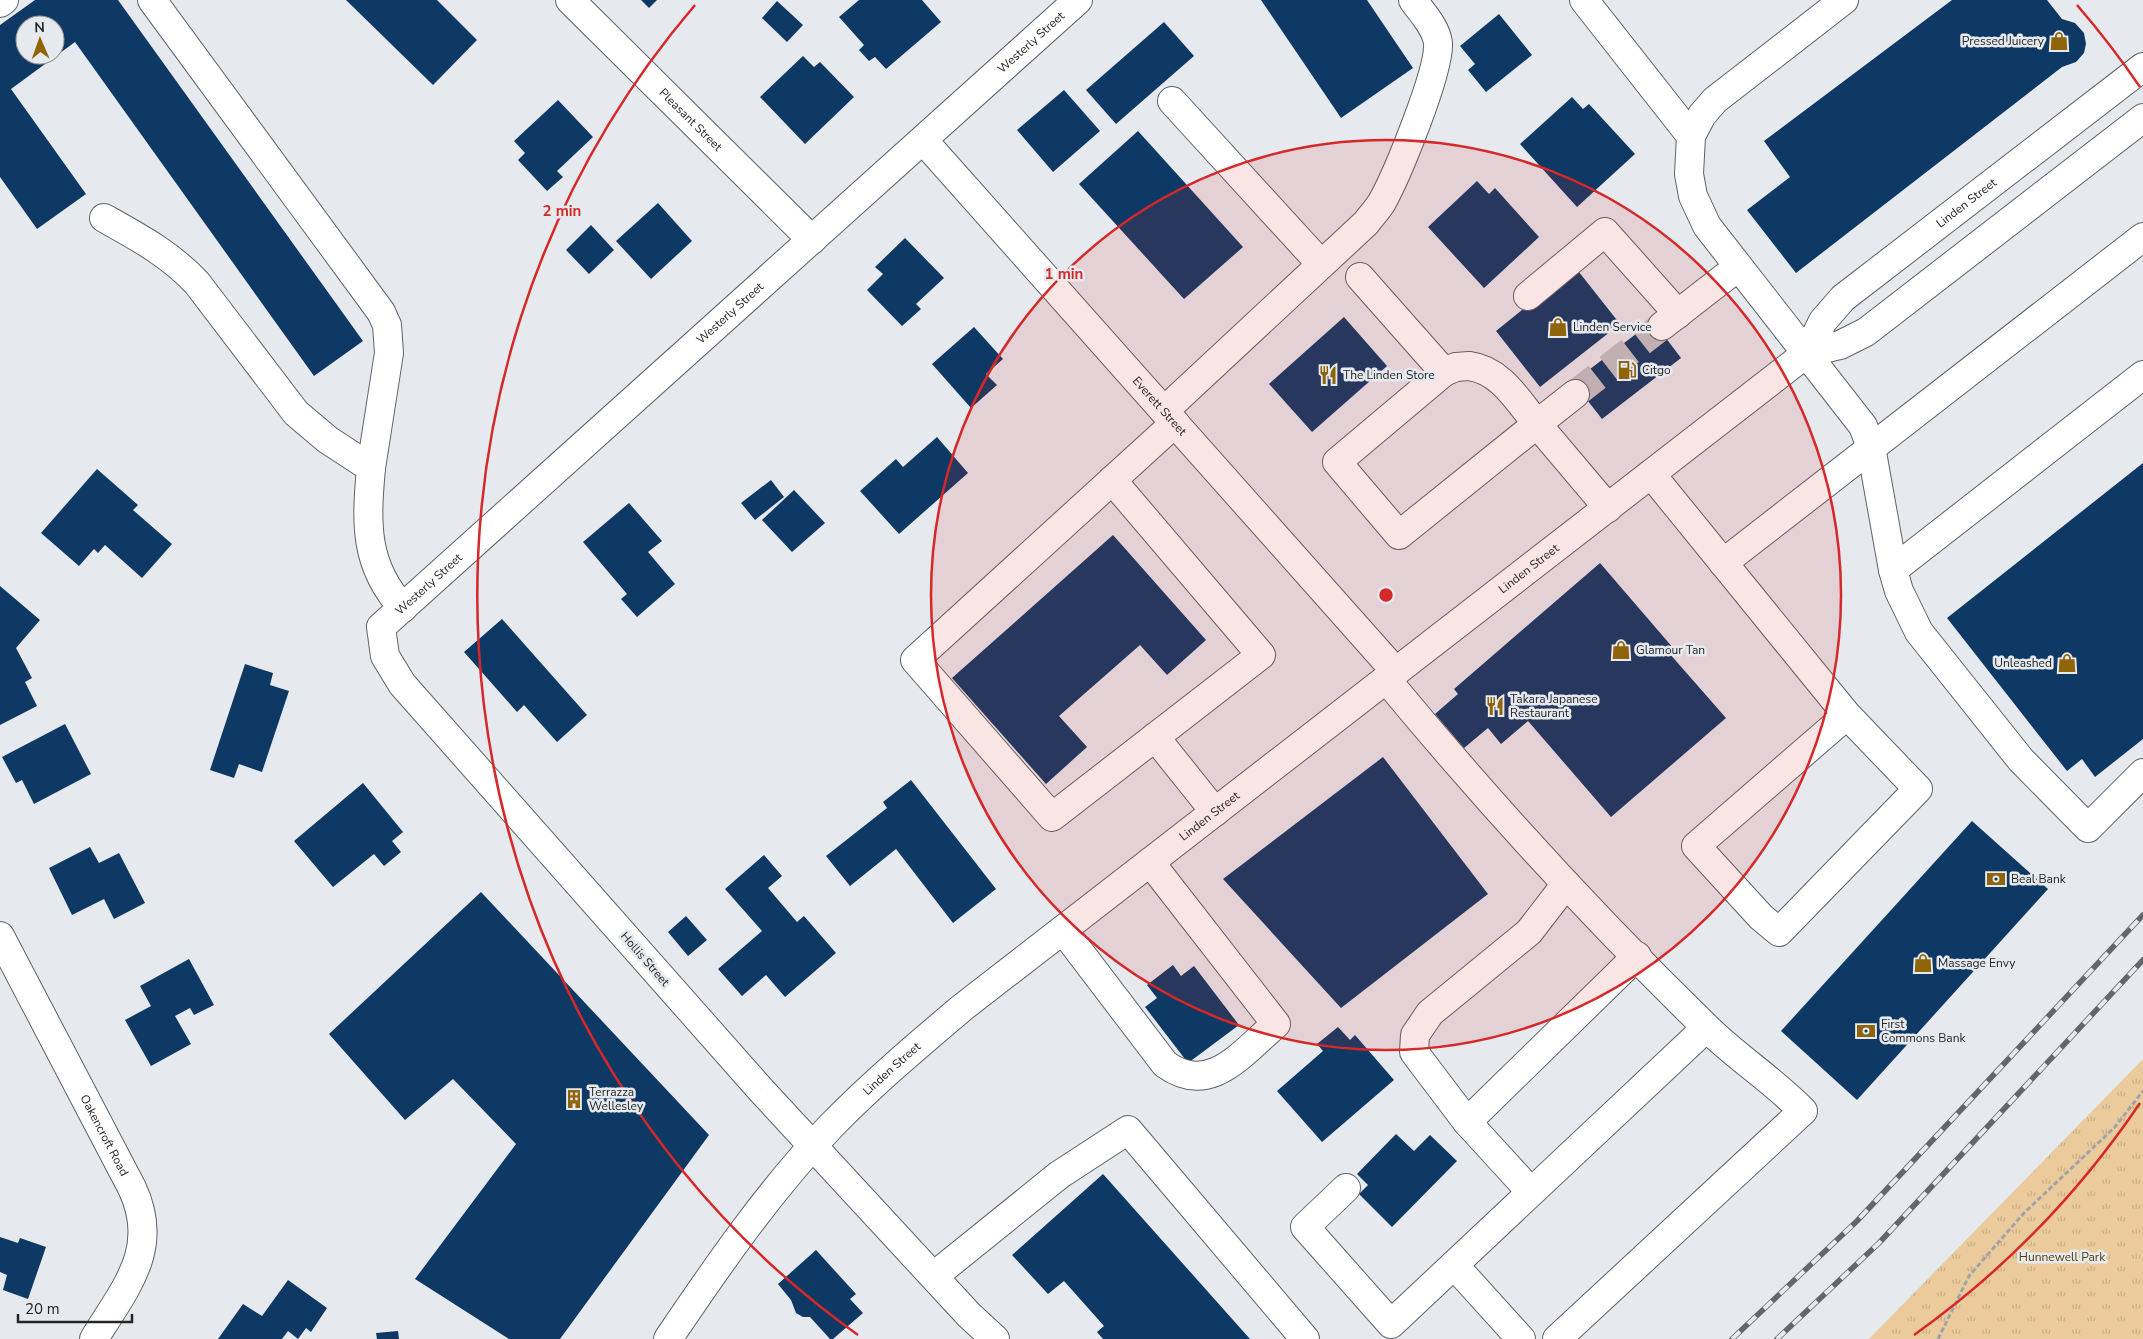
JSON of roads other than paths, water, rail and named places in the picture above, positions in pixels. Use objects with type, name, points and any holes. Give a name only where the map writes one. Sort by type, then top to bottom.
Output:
[{"type":"street","points":[[0,3],[4,0]]},
{"type":"street","points":[[152,0],[381,312],[387,325],[389,353],[371,468],[367,520],[372,553],[384,582],[403,608]]},
{"type":"street","name":"Pleasant Street","points":[[570,0],[812,240]]},
{"type":"street","name":"Westerly Street","points":[[382,627],[1078,0]]},
{"type":"street","points":[[1112,480],[1261,655],[1052,818],[915,660],[1112,480],[1169,417],[1321,264],[1366,223],[1381,203],[1433,75],[1438,52],[1436,34],[1413,0]]},
{"type":"street","points":[[1584,0],[1691,136]]},
{"type":"street","points":[[1844,0],[1715,100],[1702,114],[1691,136],[1689,174],[1696,206],[1707,226],[1738,267],[1863,426],[1871,446],[1893,570],[1899,592],[1919,632],[2021,760],[2088,828],[2143,773]]},
{"type":"street","name":"Linden Street","points":[[1807,353],[1823,321],[1843,298],[2143,67]]},
{"type":"street","points":[[1172,101],[1321,264]]},
{"type":"street","name":"Linden Street","points":[[672,1338],[749,1224],[813,1146],[863,1094],[914,1048],[1150,862],[1807,353],[1840,345],[1866,332],[2143,118]]},
{"type":"street","name":"Everett Street","points":[[923,140],[1169,417],[1391,676],[1495,808],[1706,1028],[1803,1111],[1557,1339]]},
{"type":"street","points":[[104,218],[168,255],[184,269],[197,283],[296,413],[328,440],[371,468]]},
{"type":"street","points":[[1528,296],[1605,232],[1670,320],[1738,267]]},
{"type":"street","points":[[1723,563],[1871,446],[2143,237]]},
{"type":"street","points":[[1360,277],[1444,372]]},
{"type":"street","points":[[1575,394],[1537,424],[1398,535],[1337,462],[1444,372],[1456,367],[1481,367],[1502,380],[1537,424],[1608,508]]},
{"type":"street","points":[[1893,570],[2143,375]]},
{"type":"street","points":[[1652,474],[1848,715],[1918,788],[1779,932],[1761,916],[1696,846],[1848,715]]},
{"type":"street","name":"Hollis Street","points":[[382,627],[385,656],[402,684],[761,1090],[994,1339]]},
{"type":"street","points":[[1155,738],[1215,812]]},
{"type":"street","points":[[1063,930],[1165,1064],[1175,1072],[1200,1077],[1213,1075],[1224,1067],[1276,1024],[1150,862]]},
{"type":"street","points":[[1531,1192],[1467,1122],[1414,1052],[1415,1035],[1419,1026],[1443,1001],[1529,932],[1566,884]]},
{"type":"street","name":"Oakencroft Road","points":[[0,936],[132,1188],[141,1214],[144,1228],[141,1256],[136,1270],[94,1339]]},
{"type":"street","points":[[1467,1122],[1637,956]]},
{"type":"street","points":[[1346,1188],[1304,1227],[1392,1331],[1454,1264],[1706,1028]]},
{"type":"street","points":[[934,1276],[1059,1175],[1128,1130],[1305,1339]]},
{"type":"street","points":[[1454,1264],[1521,1339]]},
{"type":"tunnel","points":[[1575,394],[1662,326]]},
{"type":"railway","points":[[1732,1339],[1857,1221],[2143,915]]},
{"type":"railway","points":[[1777,1339],[1879,1243],[2143,960]]},
{"type":"place","name":"Pressed Juicery","points":[[2059,41]]},
{"type":"place","name":"Linden Service","points":[[1558,327]]},
{"type":"place","name":"Citgo","points":[[1627,370]]},
{"type":"place","name":"The Linden Store","points":[[1328,375]]},
{"type":"place","name":"Glamour Tan","points":[[1621,650]]},
{"type":"place","name":"Unleashed","points":[[2067,663]]},
{"type":"place","name":"Takara Japanese Restaurant","points":[[1495,706]]},
{"type":"place","name":"Beal Bank","points":[[1996,879]]},
{"type":"place","name":"Massage Envy","points":[[1923,963]]},
{"type":"place","name":"First Commons Bank","points":[[1866,1031]]},
{"type":"place","name":"Terrazza Wellesley","points":[[574,1099]]},
{"type":"park label","name":"Hunnewell Park","points":[[2062,1257]]}]
